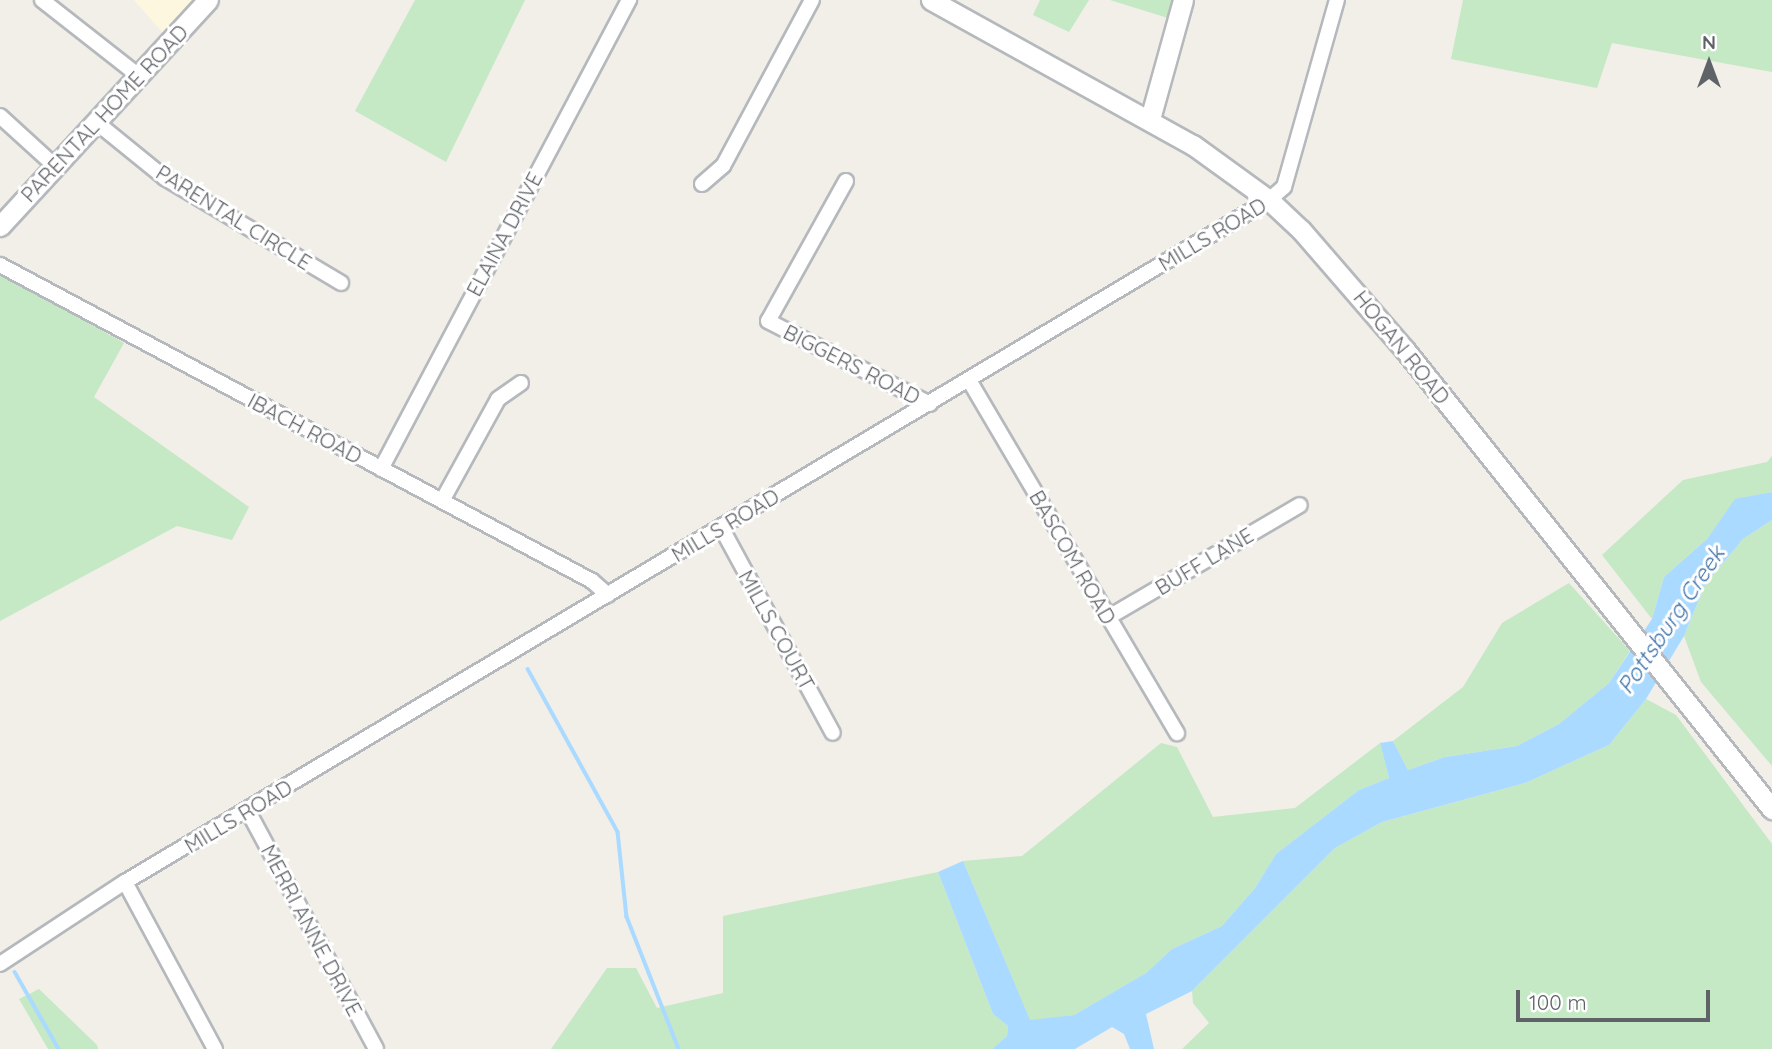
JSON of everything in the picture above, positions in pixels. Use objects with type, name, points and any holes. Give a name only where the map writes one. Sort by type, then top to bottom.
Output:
[{"type":"main road","name":"PARENTAL HOME ROAD","points":[[0,226],[208,0]]},
{"type":"main road","name":"HOGAN ROAD","points":[[931,0],[1150,119],[1269,200],[1360,294],[1772,809]]},
{"type":"main road","points":[[1150,119],[1183,0]]},
{"type":"street","points":[[42,0],[139,76]]},
{"type":"street","name":"ELAINA DRIVE","points":[[381,469],[629,0]]},
{"type":"street","points":[[702,184],[723,166],[812,0]]},
{"type":"street","name":"MILLS ROAD","points":[[0,964],[125,882],[1269,200],[1284,187],[1337,0]]},
{"type":"street","points":[[0,116],[55,166]]},
{"type":"street","name":"PARENTAL CIRCLE","points":[[96,122],[165,178],[341,283]]},
{"type":"street","name":"BIGGERS ROAD","points":[[846,181],[768,321],[930,404]]},
{"type":"street","name":"IBACH ROAD","points":[[0,265],[592,581],[608,595]]},
{"type":"street","name":"BASCOM ROAD","points":[[969,380],[1177,733]]},
{"type":"street","points":[[442,501],[498,399],[521,383]]},
{"type":"street","name":"BUFF LANE","points":[[1109,617],[1300,505]]},
{"type":"street","name":"MILLS COURT","points":[[720,527],[833,733]]},
{"type":"street","name":"MERRI ANNE DRIVE","points":[[248,811],[376,1049]]},
{"type":"street","points":[[125,882],[215,1049]]},
{"type":"shaded area","points":[[134,0],[194,0],[164,34]]},
{"type":"green space","points":[[415,0],[525,0],[446,162],[355,111]]},
{"type":"green space","points":[[1040,0],[1089,0],[1069,32],[1033,15]]},
{"type":"green space","points":[[1110,0],[1176,0],[1171,19]]},
{"type":"green space","points":[[1463,0],[1772,0],[1772,72],[1612,43],[1597,88],[1451,59]]},
{"type":"green space","points":[[0,274],[124,343],[94,397],[249,507],[232,540],[177,526],[0,621]]},
{"type":"green space","points":[[1772,456],[1772,492],[1735,500],[1707,539],[1664,577],[1652,619],[1602,555],[1683,480],[1767,462]]},
{"type":"green space","points":[[1772,520],[1772,766],[1701,682],[1684,636],[1705,585],[1743,539]]},
{"type":"green space","points":[[1569,583],[1630,651],[1609,683],[1559,724],[1517,746],[1445,757],[1408,770],[1393,741],[1463,687],[1502,623]]},
{"type":"green space","points":[[1646,699],[1676,715],[1772,844],[1772,1049],[1182,1049],[1209,1023],[1193,1003],[1192,991],[1335,848],[1382,822],[1525,783],[1609,745]]},
{"type":"green space","points":[[1161,743],[1177,747],[1213,817],[1295,808],[1380,743],[1389,778],[1359,790],[1276,854],[1255,888],[1222,926],[1172,949],[1146,973],[1074,1015],[1030,1021],[963,861],[1022,856]]},
{"type":"green space","points":[[938,872],[993,1014],[1008,1026],[1007,1036],[992,1049],[551,1049],[607,968],[636,968],[657,1008],[723,993],[723,916]]},
{"type":"green space","points":[[39,989],[98,1049],[48,1049],[19,999]]},
{"type":"water","name":"Pottsburg Creek","points":[[1772,492],[1772,520],[1743,539],[1705,585],[1684,636],[1646,699],[1609,745],[1525,783],[1382,822],[1335,848],[1192,991],[1146,1014],[1154,1049],[1130,1049],[1124,1034],[1112,1027],[1075,1049],[992,1049],[1007,1036],[1008,1026],[993,1014],[938,872],[963,861],[1030,1020],[1074,1015],[1146,973],[1172,949],[1222,926],[1255,888],[1276,854],[1359,790],[1389,778],[1380,743],[1393,741],[1408,770],[1445,757],[1517,746],[1559,724],[1609,683],[1652,619],[1664,577],[1707,539],[1735,499]]},
{"type":"waterway","points":[[528,669],[618,832],[627,917],[679,1049]]},
{"type":"waterway","points":[[15,972],[59,1049]]}]
